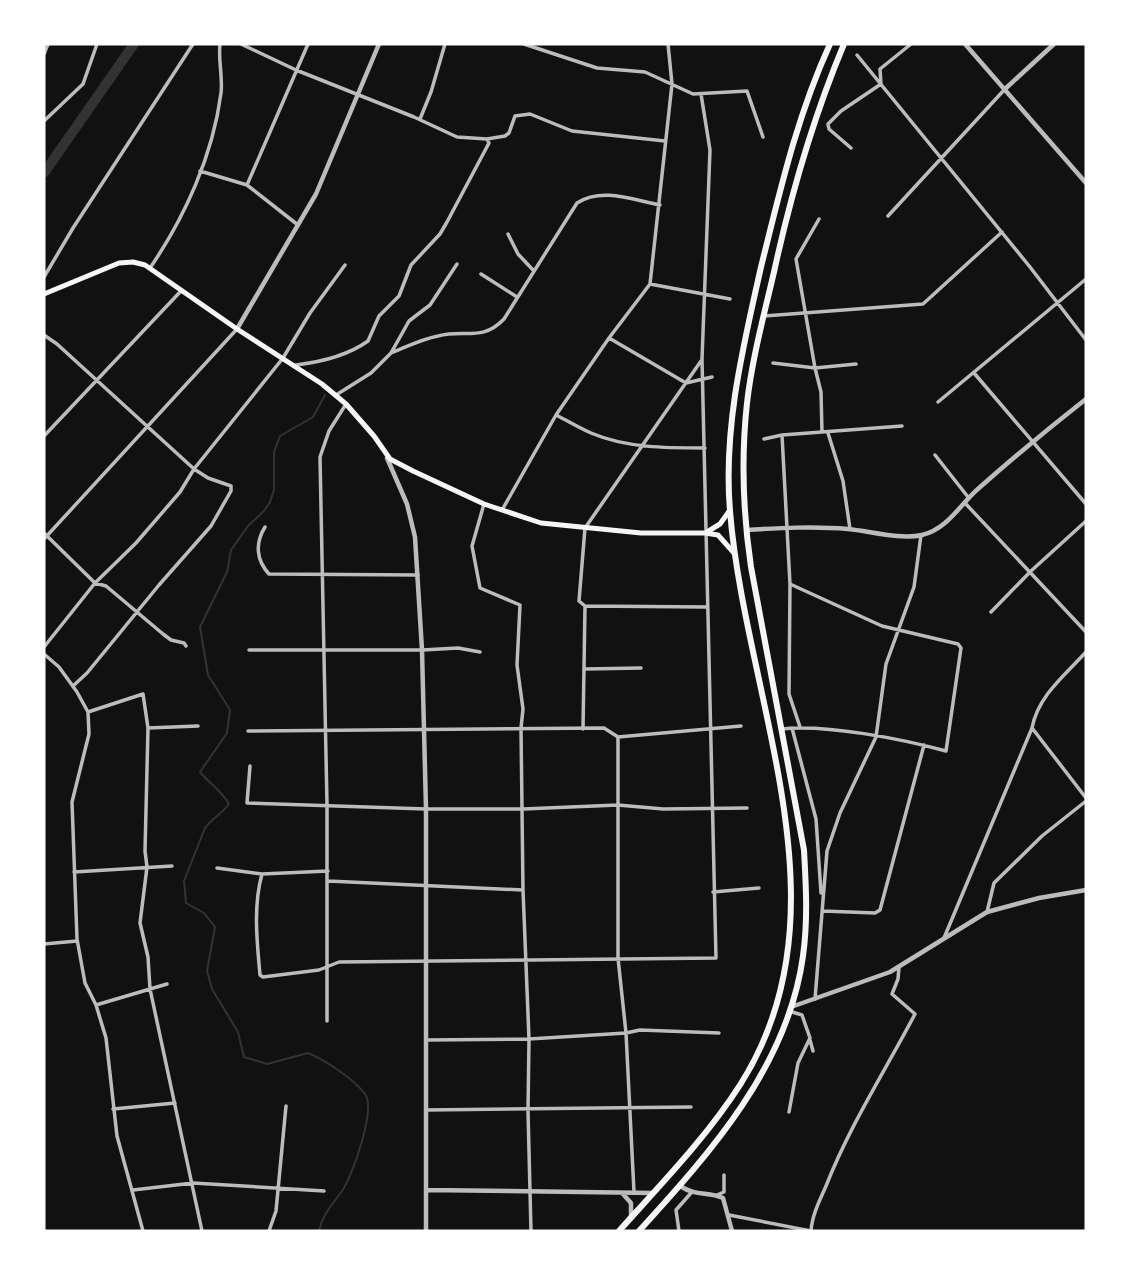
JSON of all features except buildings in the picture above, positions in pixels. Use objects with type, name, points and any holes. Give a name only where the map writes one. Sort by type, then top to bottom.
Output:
[{"type":"main road","points":[[619,1231],[713,1124],[741,1083],[779,1000],[788,957],[792,917],[789,851],[769,731],[734,553],[728,481],[732,405],[784,171],[818,70],[830,44]]},
{"type":"main road","points":[[639,1231],[725,1131],[755,1088],[781,1035],[803,959],[807,892],[798,813],[746,530],[743,477],[748,402],[787,212],[811,128],[844,44]]},
{"type":"main road","points":[[44,294],[111,266],[133,262],[150,268],[336,395],[374,436],[385,454],[412,471],[484,504],[541,523],[641,533],[718,535],[734,553]]},
{"type":"main road","points":[[705,533],[720,524],[730,510]]},
{"type":"street","points":[[44,54],[48,44]]},
{"type":"street","points":[[44,121],[83,84],[97,44]]},
{"type":"street","points":[[44,277],[193,44]]},
{"type":"street","points":[[150,268],[169,239],[200,171],[217,119],[222,88],[220,44]]},
{"type":"street","points":[[241,44],[296,70],[358,93],[457,137],[488,139],[505,136],[509,133],[515,116],[523,113],[572,131],[665,141]]},
{"type":"street","points":[[247,185],[308,44]]},
{"type":"street","points":[[186,646],[179,640],[171,640],[106,586],[95,583],[45,536],[237,329],[316,194],[379,44]]},
{"type":"street","points":[[420,120],[445,44]]},
{"type":"street","points":[[524,44],[597,68],[645,72],[693,94],[747,91],[763,137]]},
{"type":"street","points":[[502,511],[556,415],[608,338],[650,284],[672,84],[668,44]]},
{"type":"street","points":[[880,84],[880,69],[911,44]]},
{"type":"street","points":[[965,44],[1086,183]]},
{"type":"street","points":[[888,216],[1005,89],[1054,44]]},
{"type":"street","points":[[857,55],[1002,232],[1086,340]]},
{"type":"street","points":[[851,148],[829,129],[828,124],[841,111],[880,84]]},
{"type":"street","points":[[262,874],[256,934],[260,975],[263,977],[319,970],[339,962],[716,958],[702,379],[710,150],[701,94]]},
{"type":"street","points":[[295,365],[318,363],[368,341],[379,316],[399,296],[411,265],[440,234],[489,142],[488,139]]},
{"type":"street","points":[[200,171],[247,185],[298,225]]},
{"type":"street","points":[[391,353],[437,336],[479,334],[494,329],[504,319],[577,203],[589,195],[605,194],[660,205]]},
{"type":"street","points":[[819,219],[796,259],[821,392],[825,432],[843,481],[850,529]]},
{"type":"street","points":[[764,316],[923,304],[1002,232]]},
{"type":"street","points":[[508,234],[518,254],[534,271]]},
{"type":"street","points":[[336,395],[371,373],[391,353],[409,321],[430,305],[457,264]]},
{"type":"street","points":[[44,647],[95,583],[153,524],[180,492],[194,469],[283,358],[310,313],[345,265]]},
{"type":"street","points":[[481,274],[517,297]]},
{"type":"street","points":[[939,402],[1086,279]]},
{"type":"street","points":[[650,284],[730,299]]},
{"type":"street","points":[[44,436],[181,291]]},
{"type":"street","points":[[44,335],[194,469],[208,478],[231,486],[231,491],[211,526],[87,673],[73,685]]},
{"type":"street","points":[[608,338],[686,383],[712,377]]},
{"type":"street","points":[[702,359],[585,528],[579,601],[585,606],[706,607]]},
{"type":"street","points":[[773,363],[815,368],[856,364]]},
{"type":"street","points":[[974,373],[1086,504]]},
{"type":"street","points":[[746,530],[850,529],[872,534],[921,535],[934,530],[1033,441],[1086,399]]},
{"type":"street","points":[[327,1021],[328,871],[320,457],[329,431],[346,404]]},
{"type":"street","points":[[556,415],[593,434],[632,445],[705,448]]},
{"type":"street","points":[[764,439],[782,435],[902,426]]},
{"type":"street","points":[[782,435],[790,584],[789,694],[800,727]]},
{"type":"street","points":[[385,454],[407,504],[415,537],[422,650],[426,809],[426,1231]]},
{"type":"street","points":[[935,455],[966,500],[1086,632]]},
{"type":"street","points":[[484,504],[472,546],[480,588],[520,605],[517,665],[523,709],[523,890],[529,1039],[531,1231]]},
{"type":"street","points":[[991,612],[1086,521]]},
{"type":"street","points":[[265,527],[258,542],[258,557],[269,573],[418,575]]},
{"type":"street","points":[[815,999],[827,851],[839,813],[876,737],[886,664],[914,587],[921,535]]},
{"type":"street","points":[[781,729],[800,727],[876,737],[946,751],[961,648],[958,644],[882,626],[790,584]]},
{"type":"street","points":[[583,729],[585,606]]},
{"type":"street","points":[[250,650],[458,648],[480,652]]},
{"type":"street","points":[[942,941],[1032,727],[1035,713],[1043,699],[1086,652]]},
{"type":"street","points":[[44,654],[73,685],[88,712],[89,734],[72,802],[77,941],[85,983],[96,1005],[106,1038],[113,1109],[121,1154],[143,1231]]},
{"type":"street","points":[[585,669],[641,668]]},
{"type":"street","points":[[88,712],[142,694],[148,728],[145,851],[148,867],[140,923],[148,957],[150,989],[202,1231]]},
{"type":"street","points":[[148,728],[198,726]]},
{"type":"street","points":[[248,731],[604,728],[618,737],[741,726]]},
{"type":"street","points":[[792,727],[816,819],[822,911]]},
{"type":"street","points":[[987,912],[994,883],[1042,836],[1086,799],[1032,727]]},
{"type":"street","points":[[618,737],[618,958],[626,1033],[634,1193]]},
{"type":"street","points":[[822,911],[875,913],[880,910],[924,745]]},
{"type":"street","points":[[250,766],[247,803],[426,809],[618,805],[663,809],[747,808]]},
{"type":"street","points":[[74,872],[172,866]]},
{"type":"street","points":[[217,868],[262,874],[328,871]]},
{"type":"street","points":[[328,881],[523,890]]},
{"type":"street","points":[[713,892],[759,888]]},
{"type":"street","points":[[790,1009],[880,977],[987,912],[1039,898],[1086,890]]},
{"type":"street","points":[[44,944],[77,941]]},
{"type":"street","points":[[729,1215],[811,1231],[812,1220],[834,1166],[858,1116],[915,1013],[892,994],[899,967]]},
{"type":"street","points":[[96,1005],[167,984]]},
{"type":"street","points":[[790,1009],[802,1015],[813,1051]]},
{"type":"street","points":[[426,1040],[529,1039],[640,1030],[719,1033]]},
{"type":"street","points":[[789,1112],[798,1063],[810,1038]]},
{"type":"street","points":[[113,1109],[175,1103]]},
{"type":"street","points":[[269,1231],[276,1211],[286,1106]]},
{"type":"street","points":[[426,1111],[691,1107]]},
{"type":"street","points":[[717,1195],[724,1192],[724,1175]]},
{"type":"street","points":[[133,1190],[193,1183],[324,1191]]},
{"type":"street","points":[[680,1186],[691,1193],[723,1198],[732,1231]]},
{"type":"street","points":[[428,1190],[653,1193]]},
{"type":"street","points":[[679,1231],[676,1210],[691,1193]]},
{"type":"street","points":[[622,1194],[631,1203],[631,1218]]},
{"type":"waterway","points":[[44,173],[134,44]]},
{"type":"waterway","points":[[319,1231],[325,1215],[347,1183],[357,1157],[368,1113],[365,1094],[339,1070],[308,1053],[267,1064],[244,1057],[238,1032],[212,989],[207,971],[215,927],[204,913],[186,903],[184,881],[205,828],[229,804],[200,772],[227,733],[230,710],[208,675],[200,627],[227,572],[231,550],[270,502],[274,490],[274,452],[280,436],[313,417],[325,395]]}]
